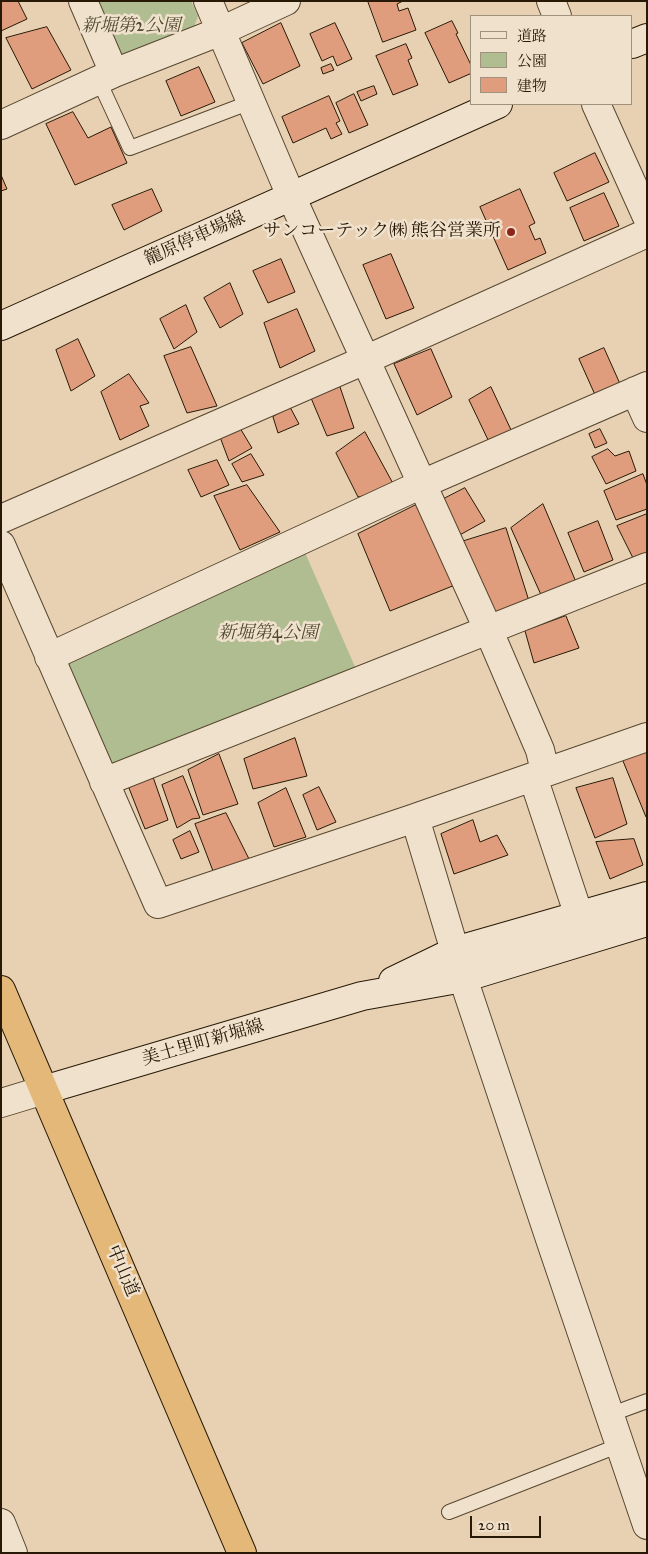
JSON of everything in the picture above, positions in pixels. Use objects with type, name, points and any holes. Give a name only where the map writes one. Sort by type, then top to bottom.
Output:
[{"type":"highway","name":"中山道","points":[[1,990],[242,1553]]},
{"type":"street","points":[[83,1],[106,77]]},
{"type":"street","points":[[208,1],[291,196],[488,629],[540,750],[539,774],[583,928],[647,885]]},
{"type":"street","points":[[1,125],[106,77],[221,31],[286,1]]},
{"type":"street","points":[[551,1],[557,15]]},
{"type":"street","points":[[633,44],[647,38]]},
{"type":"street","name":"籠原停車場線","points":[[1,326],[496,105]]},
{"type":"street","points":[[596,105],[647,217]]},
{"type":"street","points":[[1,519],[365,360],[647,233]]},
{"type":"street","points":[[49,656],[422,484],[641,388],[647,418]]},
{"type":"street","points":[[1,545],[158,904],[415,818],[647,736]]},
{"type":"street","points":[[104,782],[647,567]]},
{"type":"street","points":[[415,818],[463,978],[647,1525]]},
{"type":"street","name":"美土里町新堀線","points":[[1,1103],[362,996],[463,978],[583,928],[647,896]]},
{"type":"street","name":"美土里町新堀線","points":[[362,996],[455,951],[583,928],[647,922]]},
{"type":"street","points":[[1,1523],[13,1553]]},
{"type":"lane","points":[[106,77],[130,148],[251,102]]},
{"type":"lane","points":[[609,1415],[647,1401]]},
{"type":"lane","points":[[449,1512],[620,1445]]},
{"type":"green space","name":"新堀第2公園","points":[[90,1],[191,1],[198,16],[194,27],[128,58],[113,53]]},
{"type":"green space","name":"新堀第4公園","points":[[303,548],[356,669],[116,764],[104,760],[64,665]]},
{"type":"building","points":[[1,1],[18,1],[27,19],[1,31]]},
{"type":"building","points":[[368,1],[403,1],[397,4],[399,11],[408,8],[416,30],[383,42]]},
{"type":"building","points":[[452,21],[470,63],[470,74],[449,83],[425,33]]},
{"type":"building","points":[[281,23],[300,66],[263,84],[242,43]]},
{"type":"building","points":[[335,23],[352,59],[337,66],[333,56],[322,61],[310,34]]},
{"type":"building","points":[[47,27],[71,70],[32,89],[6,38]]},
{"type":"building","points":[[406,44],[412,58],[408,60],[418,85],[393,95],[376,56]]},
{"type":"building","points":[[331,64],[334,70],[323,74],[321,68]]},
{"type":"building","points":[[199,67],[215,102],[181,116],[166,81]]},
{"type":"building","points":[[374,86],[377,94],[361,101],[357,92]]},
{"type":"building","points":[[354,94],[368,125],[349,133],[336,103]]},
{"type":"building","points":[[329,96],[340,121],[336,123],[342,134],[331,139],[326,128],[293,143],[282,117]]},
{"type":"building","points":[[73,112],[88,138],[111,127],[127,163],[75,185],[46,124]]},
{"type":"building","points":[[595,153],[609,182],[567,201],[554,173]]},
{"type":"building","points":[[1,175],[7,189],[1,191]]},
{"type":"building","points":[[152,189],[162,211],[124,230],[112,205]]},
{"type":"building","name":"サンコーテック㈱ 熊谷営業所","points":[[520,189],[535,223],[529,226],[535,240],[540,238],[546,253],[508,270],[480,207]]},
{"type":"building","points":[[604,193],[619,226],[584,241],[570,208]]},
{"type":"building","points":[[391,254],[414,308],[386,319],[363,265]]},
{"type":"building","points":[[281,259],[295,292],[268,303],[253,271]]},
{"type":"building","points":[[230,283],[243,314],[220,328],[204,298]]},
{"type":"building","points":[[186,305],[197,332],[174,349],[160,319]]},
{"type":"building","points":[[297,309],[315,351],[280,368],[264,323]]},
{"type":"building","points":[[78,339],[95,376],[71,391],[56,350]]},
{"type":"building","points":[[191,347],[217,406],[187,413],[164,356]]},
{"type":"building","points":[[604,348],[621,386],[596,397],[579,359]]},
{"type":"building","points":[[431,349],[452,397],[417,415],[394,364]]},
{"type":"building","points":[[129,374],[149,403],[140,406],[149,426],[120,440],[101,392]]},
{"type":"building","points":[[339,384],[354,428],[327,436],[311,398]]},
{"type":"building","points":[[491,387],[512,432],[490,444],[469,400]]},
{"type":"building","points":[[290,407],[299,424],[278,433],[273,417]]},
{"type":"building","points":[[240,428],[252,448],[229,461],[220,437]]},
{"type":"building","points":[[600,429],[607,443],[595,448],[589,434]]},
{"type":"building","points":[[365,432],[396,489],[358,497],[336,453]]},
{"type":"building","points":[[608,449],[615,456],[629,451],[636,471],[606,484],[592,457]]},
{"type":"building","points":[[251,454],[264,475],[242,482],[232,464]]},
{"type":"building","points":[[217,460],[229,485],[201,497],[188,470]]},
{"type":"building","points":[[643,474],[647,485],[647,509],[616,520],[604,491]]},
{"type":"building","points":[[247,485],[280,532],[240,550],[214,496]]},
{"type":"building","points":[[465,488],[485,521],[456,537],[436,503]]},
{"type":"building","points":[[543,504],[576,582],[542,597],[511,528]]},
{"type":"building","points":[[416,505],[455,585],[390,611],[358,534]]},
{"type":"building","points":[[647,514],[647,555],[634,560],[617,526]]},
{"type":"building","points":[[598,521],[613,560],[584,572],[568,533]]},
{"type":"building","points":[[506,528],[529,601],[493,616],[461,542]]},
{"type":"building","points":[[566,616],[579,648],[534,663],[525,631]]},
{"type":"building","points":[[295,738],[307,776],[253,789],[244,759]]},
{"type":"building","points":[[647,747],[647,817],[646,817],[623,761]]},
{"type":"building","points":[[219,754],[238,804],[203,815],[188,770]]},
{"type":"building","points":[[152,774],[168,820],[145,829],[127,783]]},
{"type":"building","points":[[183,776],[200,818],[192,819],[177,828],[162,785]]},
{"type":"building","points":[[613,778],[627,824],[595,838],[576,788]]},
{"type":"building","points":[[319,787],[336,822],[317,830],[303,795]]},
{"type":"building","points":[[286,788],[306,837],[274,847],[258,803]]},
{"type":"building","points":[[226,813],[249,859],[213,871],[195,824]]},
{"type":"building","points":[[473,820],[480,842],[497,835],[508,855],[454,874],[441,834]]},
{"type":"building","points":[[190,831],[199,852],[181,859],[173,840]]},
{"type":"building","points":[[634,839],[643,865],[610,879],[596,842]]},
{"type":"place","name":"サンコーテック㈱ 熊谷営業所","points":[[511,232]]}]
